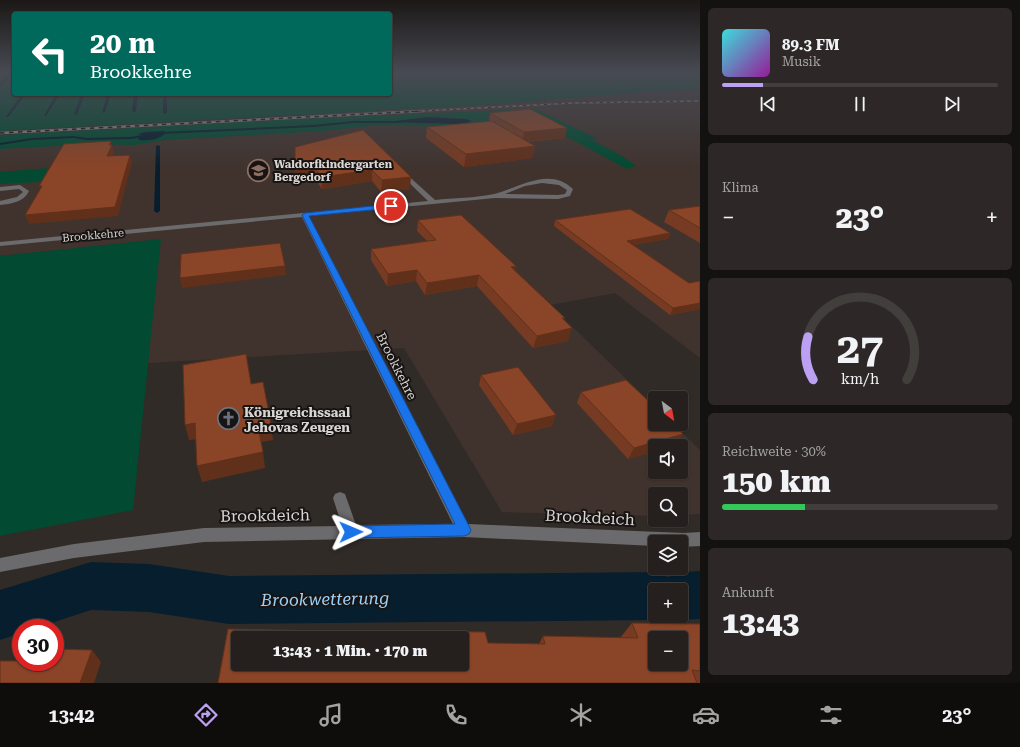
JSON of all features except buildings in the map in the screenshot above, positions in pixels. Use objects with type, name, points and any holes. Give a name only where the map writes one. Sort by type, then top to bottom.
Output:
[{"type":"street","points":[[397,168],[434,202]]},
{"type":"street","name":"Brookkehre","points":[[0,244],[495,196],[558,197],[568,195],[570,190],[564,185],[540,181],[528,183],[495,196]]},
{"type":"street","points":[[0,189],[20,187],[26,190],[23,196],[0,203]]},
{"type":"street","name":"Brookkehre","points":[[305,215],[464,530]]},
{"type":"street","points":[[340,498],[351,532]]},
{"type":"street","name":"Brookdeich","points":[[0,565],[74,550],[204,535],[464,530],[700,539]]},
{"type":"shaded area","points":[[499,104],[700,104],[700,358],[615,293],[550,305],[648,400],[648,431],[680,431],[700,450],[700,514],[688,515],[688,487],[648,487],[648,516],[502,512],[404,348],[148,363],[156,240],[0,256],[0,135],[317,118],[317,114]]},
{"type":"green space","points":[[0,104],[499,104],[497,104],[0,131]]},
{"type":"green space","points":[[536,109],[598,139],[592,140],[622,156],[636,166],[627,169],[528,116],[487,117],[489,122],[474,128],[380,125],[322,131],[165,140],[135,145],[96,144],[0,149],[0,135],[317,118]]},
{"type":"green space","points":[[48,168],[42,180],[37,182],[0,184],[0,172]]},
{"type":"green space","points":[[161,239],[133,510],[0,536],[0,256]]},
{"type":"water","points":[[427,117],[466,119],[472,121],[463,124],[388,122]]},
{"type":"water","points":[[165,131],[165,134],[156,139],[139,140],[138,138],[144,136],[138,134],[145,132]]},
{"type":"waterway","points":[[7,116],[16,104]]},
{"type":"waterway","points":[[45,115],[52,104]]},
{"type":"waterway","points":[[75,114],[79,104]]},
{"type":"waterway","points":[[103,112],[106,104]]},
{"type":"waterway","points":[[134,111],[135,104]]},
{"type":"waterway","points":[[165,104],[165,113]]},
{"type":"waterway","points":[[0,144],[32,139],[73,137],[87,139],[131,138],[161,133],[314,126],[353,122],[400,122]]},
{"type":"waterway","points":[[157,211],[158,146]]},
{"type":"waterway","name":"Brookwetterung","points":[[0,615],[91,586],[149,588],[229,600],[648,596]]},
{"type":"waterway","name":"Brookwetterung","points":[[688,596],[700,595]]},
{"type":"railway","points":[[413,111],[557,104]]},
{"type":"railway","points":[[0,133],[413,111]]},
{"type":"railway","points":[[404,112],[413,111]]},
{"type":"railway","points":[[413,111],[423,111]]},
{"type":"place","name":"Waldorfkindergarten Bergedorf","points":[[258,170]]},
{"type":"place","name":"Königreichssaal Jehovas Zeugen","points":[[229,419]]},
{"type":"route","points":[[351,532],[464,530],[305,215],[391,206]]}]
